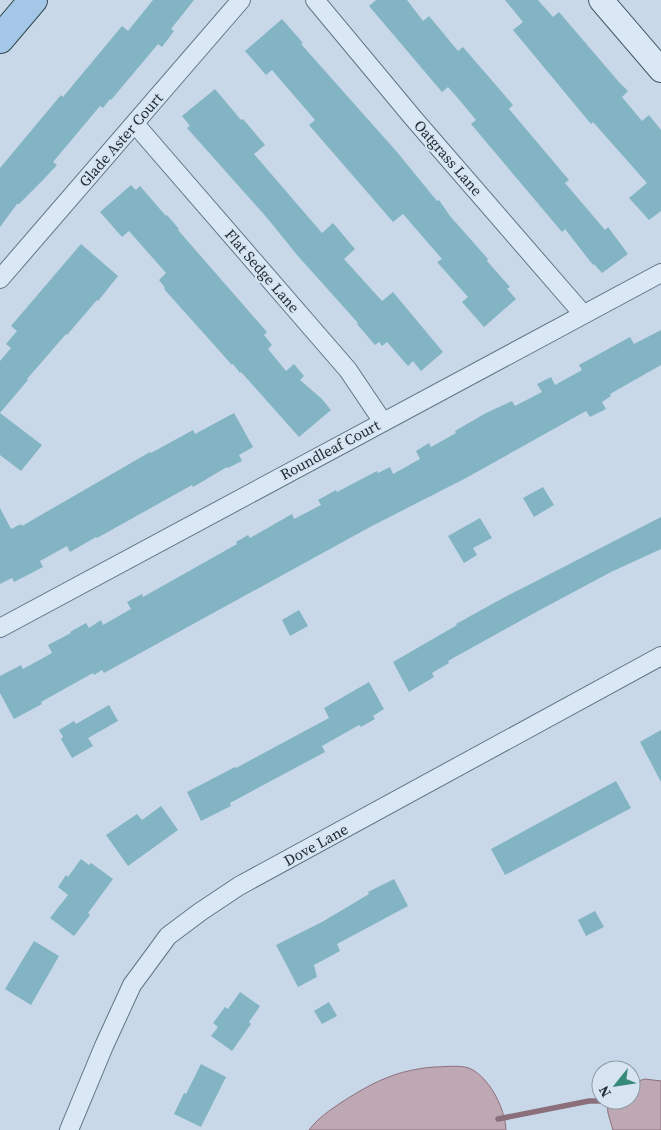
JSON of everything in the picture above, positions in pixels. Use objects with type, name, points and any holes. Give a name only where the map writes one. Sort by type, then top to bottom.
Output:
[{"type":"main road","points":[[0,39],[33,0]]},
{"type":"street","name":"Glade Aster Court","points":[[0,278],[241,0]]},
{"type":"street","name":"Oatgrass Lane","points":[[315,0],[414,119],[583,314]]},
{"type":"street","points":[[600,0],[661,70]]},
{"type":"street","name":"Flat Sedge Lane","points":[[135,124],[348,370],[383,422]]},
{"type":"street","name":"Roundleaf Court","points":[[0,628],[661,273]]},
{"type":"street","name":"Dove Lane","points":[[69,1130],[132,985],[168,936],[239,886],[661,656]]},
{"type":"shaded area","points":[[434,1067],[465,1067],[480,1075],[496,1096],[503,1113],[506,1130],[309,1130],[333,1108],[375,1083],[408,1071]]},
{"type":"shaded area","points":[[641,1080],[661,1081],[661,1130],[613,1130],[608,1110],[641,1110]]},
{"type":"building","points":[[153,0],[194,0],[171,29],[174,31],[162,47],[158,44],[111,100],[103,108],[100,106],[53,162],[57,165],[17,204],[0,227],[0,168],[61,95],[63,97],[122,26],[128,31]]},
{"type":"building","points":[[376,0],[407,0],[423,21],[429,16],[458,51],[463,47],[513,105],[509,109],[569,180],[565,183],[605,230],[608,227],[628,254],[602,273],[593,265],[565,229],[562,232],[471,124],[476,120],[456,96],[448,87],[442,92],[369,6]]},
{"type":"building","points":[[505,0],[538,0],[553,17],[559,12],[628,91],[622,97],[642,121],[649,115],[661,130],[661,211],[649,220],[629,198],[647,183],[593,122],[591,124],[513,30],[523,22]]},
{"type":"building","points":[[282,19],[303,43],[301,44],[397,152],[437,201],[439,200],[450,216],[510,287],[507,289],[516,299],[484,327],[462,302],[468,297],[437,262],[442,259],[403,214],[393,222],[309,125],[315,120],[272,70],[266,75],[245,51]]},
{"type":"building","points":[[215,89],[265,145],[254,154],[322,233],[333,223],[355,249],[344,259],[382,301],[393,292],[443,352],[421,371],[413,361],[408,366],[387,342],[382,346],[379,342],[375,345],[268,219],[187,128],[190,126],[182,116]]},
{"type":"building","points":[[131,185],[136,190],[140,186],[167,215],[267,332],[264,335],[272,345],[268,349],[286,371],[294,364],[304,376],[300,380],[322,399],[331,410],[299,437],[164,289],[159,280],[166,273],[129,231],[122,237],[100,212]]},
{"type":"building","points":[[81,244],[118,276],[98,301],[27,379],[0,413],[0,361],[11,348],[6,344],[17,331],[11,326]]},
{"type":"building","points":[[661,330],[661,365],[610,394],[611,396],[602,402],[606,409],[590,417],[586,411],[466,478],[370,527],[104,673],[102,670],[94,675],[93,673],[14,719],[0,693],[0,676],[21,665],[23,669],[52,653],[48,645],[86,623],[89,628],[101,620],[103,625],[131,609],[127,602],[142,594],[143,597],[237,544],[236,542],[248,535],[250,538],[292,514],[294,519],[321,505],[318,500],[336,490],[337,492],[377,471],[378,473],[390,467],[393,474],[420,459],[416,451],[429,443],[431,447],[486,413],[512,401],[515,406],[542,392],[537,384],[551,377],[555,385],[582,370],[579,365],[630,337],[634,344]]},
{"type":"building","points":[[0,413],[42,445],[21,471],[0,455]]},
{"type":"building","points":[[234,413],[253,447],[239,455],[242,461],[227,467],[193,487],[192,485],[70,552],[67,546],[40,561],[43,567],[14,582],[12,578],[0,584],[0,508],[11,529],[21,524],[22,526],[150,452],[193,430],[195,434]]},
{"type":"building","points":[[543,487],[554,505],[534,517],[523,498]]},
{"type":"building","points":[[661,517],[661,549],[611,572],[448,661],[449,663],[432,673],[434,677],[409,692],[393,662],[503,598]]},
{"type":"building","points":[[480,518],[492,538],[473,548],[477,555],[464,563],[448,536]]},
{"type":"building","points":[[299,610],[308,626],[290,636],[282,620]]},
{"type":"building","points":[[369,682],[384,709],[373,716],[375,719],[361,727],[359,725],[322,746],[325,752],[230,803],[231,806],[201,821],[187,792],[329,718],[324,708]]},
{"type":"building","points":[[109,705],[118,721],[88,738],[93,746],[72,758],[61,739],[63,737],[59,730],[74,721],[76,724]]},
{"type":"building","points":[[661,730],[661,782],[640,742]]},
{"type":"building","points":[[616,781],[631,808],[505,875],[491,849]]},
{"type":"building","points":[[161,806],[178,830],[128,866],[106,835],[137,814],[142,820]]},
{"type":"building","points":[[81,859],[89,865],[91,863],[113,879],[74,936],[50,918],[68,895],[58,887]]},
{"type":"building","points":[[394,879],[408,906],[337,944],[340,951],[314,965],[317,977],[298,987],[276,945],[322,922],[369,894],[368,892]]},
{"type":"building","points":[[595,911],[604,927],[586,936],[578,920]]},
{"type":"building","points":[[34,941],[59,956],[31,1005],[5,989]]},
{"type":"building","points":[[240,992],[260,1006],[249,1022],[251,1024],[232,1051],[211,1036],[218,1027],[213,1023],[225,1007],[228,1009]]},
{"type":"building","points":[[329,1002],[337,1016],[322,1024],[314,1011]]},
{"type":"building","points":[[201,1064],[226,1077],[201,1127],[174,1114]]},
{"type":"waterway","points":[[498,1119],[591,1101]]}]
